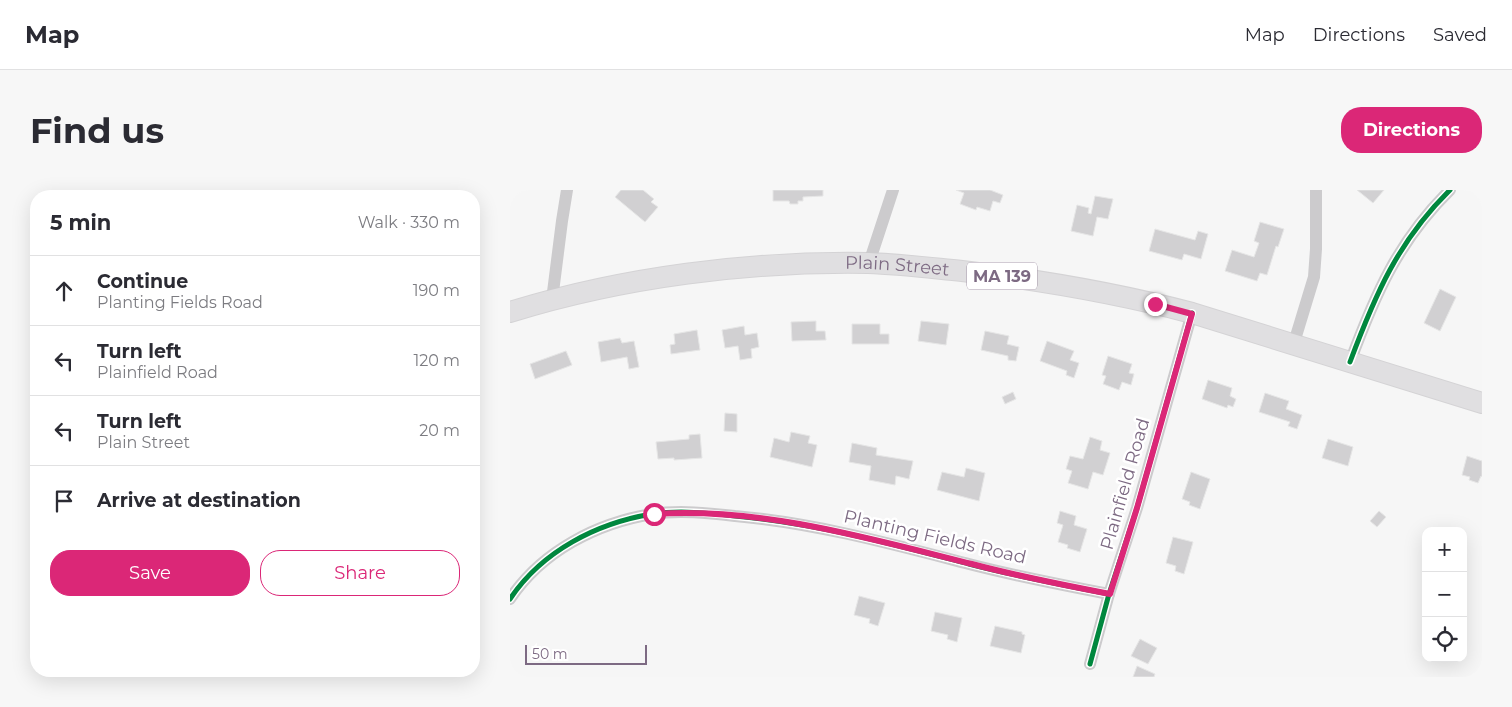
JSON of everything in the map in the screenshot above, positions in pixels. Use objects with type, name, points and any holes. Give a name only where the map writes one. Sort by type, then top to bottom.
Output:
[{"type":"main road","name":"Plain Street","points":[[510,312],[552,300],[643,281],[712,272],[788,265],[869,263],[930,268],[1040,280],[1117,294],[1192,314],[1482,403]]},
{"type":"street","points":[[552,300],[567,190]]},
{"type":"street","points":[[869,263],[893,190]]},
{"type":"street","points":[[1294,346],[1314,277],[1316,190]]},
{"type":"street","points":[[1350,362],[1382,281],[1415,230],[1434,206],[1450,190]]},
{"type":"street","name":"Plainfield Road","points":[[1090,664],[1192,314]]},
{"type":"street","name":"Planting Fields Road","points":[[510,598],[528,576],[545,560],[586,534],[630,518],[684,512],[791,523],[880,541],[1015,575],[1110,594]]},
{"type":"building","points":[[621,190],[643,190],[654,199],[651,202],[658,207],[645,222],[615,197]]},
{"type":"building","points":[[773,190],[823,190],[823,196],[803,197],[803,201],[798,201],[798,204],[790,204],[789,201],[773,201]]},
{"type":"building","points":[[956,190],[990,190],[1003,195],[1000,203],[993,201],[990,211],[977,207],[976,210],[960,204],[964,193]]},
{"type":"building","points":[[1357,190],[1384,190],[1373,203]]},
{"type":"building","points":[[1095,196],[1113,199],[1108,219],[1097,217],[1093,236],[1071,231],[1077,205],[1089,208],[1088,213],[1091,214]]},
{"type":"building","points":[[1260,222],[1284,229],[1278,247],[1276,246],[1267,275],[1260,273],[1257,281],[1225,271],[1232,250],[1254,257],[1259,243],[1254,241]]},
{"type":"building","points":[[1155,229],[1195,240],[1198,231],[1208,234],[1201,259],[1184,254],[1182,260],[1149,251]]},
{"type":"building","points":[[1440,289],[1456,297],[1440,331],[1424,323]]},
{"type":"building","points":[[816,321],[816,331],[825,331],[826,340],[792,341],[791,322]]},
{"type":"building","points":[[921,321],[949,324],[946,345],[918,341]]},
{"type":"building","points":[[852,324],[880,324],[880,334],[889,334],[889,344],[852,344]]},
{"type":"building","points":[[744,326],[745,335],[757,333],[759,347],[751,349],[752,358],[740,360],[738,346],[725,348],[722,330]]},
{"type":"building","points":[[697,330],[700,350],[671,354],[670,345],[675,344],[674,334]]},
{"type":"building","points":[[985,331],[1009,336],[1007,344],[1019,347],[1016,361],[1008,360],[1008,356],[981,350]]},
{"type":"building","points":[[620,338],[622,343],[634,341],[639,367],[629,369],[627,357],[601,362],[598,342]]},
{"type":"building","points":[[1047,341],[1074,351],[1070,360],[1079,363],[1074,378],[1066,375],[1067,371],[1040,361]]},
{"type":"building","points":[[566,351],[572,365],[535,379],[530,364]]},
{"type":"building","points":[[1108,356],[1132,364],[1129,373],[1134,374],[1131,385],[1122,382],[1119,390],[1103,384],[1106,376],[1102,375]]},
{"type":"building","points":[[1208,380],[1232,388],[1230,396],[1236,399],[1233,407],[1228,405],[1227,408],[1202,399]]},
{"type":"building","points":[[1013,392],[1016,399],[1005,404],[1002,397]]},
{"type":"building","points":[[1265,393],[1289,401],[1286,409],[1302,415],[1297,429],[1288,426],[1290,422],[1259,412]]},
{"type":"building","points":[[725,413],[737,414],[737,432],[724,431]]},
{"type":"building","points":[[791,432],[810,436],[808,443],[817,445],[812,467],[770,457],[774,438],[789,442]]},
{"type":"building","points":[[700,434],[702,458],[658,459],[656,442],[689,439],[689,435]]},
{"type":"building","points":[[1090,437],[1102,441],[1100,450],[1110,453],[1103,475],[1093,472],[1088,489],[1068,483],[1072,471],[1066,469],[1070,456],[1083,459]]},
{"type":"building","points":[[1328,439],[1353,447],[1348,466],[1322,458]]},
{"type":"building","points":[[852,443],[877,448],[876,455],[913,461],[909,479],[896,476],[895,485],[869,480],[871,466],[849,462]]},
{"type":"building","points":[[1467,456],[1482,461],[1482,477],[1478,483],[1469,480],[1470,477],[1462,475]]},
{"type":"building","points":[[966,468],[985,473],[979,501],[937,490],[942,472],[964,477]]},
{"type":"building","points":[[1191,472],[1210,479],[1200,509],[1189,505],[1190,502],[1182,499]]},
{"type":"building","points":[[1060,511],[1076,516],[1074,525],[1087,529],[1080,552],[1067,548],[1068,545],[1058,542],[1063,525],[1057,523]]},
{"type":"building","points":[[1379,511],[1386,517],[1377,527],[1370,521]]},
{"type":"building","points":[[1173,537],[1193,542],[1184,574],[1175,571],[1176,566],[1166,563]]},
{"type":"building","points":[[859,596],[885,603],[878,626],[869,623],[870,619],[854,615]]},
{"type":"building","points":[[935,612],[962,618],[957,642],[947,639],[948,635],[931,631]]},
{"type":"building","points":[[995,626],[1022,632],[1025,635],[1021,653],[990,646]]},
{"type":"building","points":[[1140,639],[1157,648],[1148,664],[1131,656]]},
{"type":"building","points":[[1137,666],[1155,674],[1154,677],[1133,677]]},
{"type":"cycle path","points":[[1350,362],[1379,292],[1402,249],[1432,209],[1450,190]]},
{"type":"cycle path","points":[[1090,664],[1109,594],[1137,508],[1192,313]]},
{"type":"cycle path","points":[[510,599],[523,582],[554,553],[591,532],[631,518],[652,514],[683,512],[765,519],[824,529],[1056,584],[1109,594]]},
{"type":"route","points":[[654,514],[684,512],[716,514],[791,523],[880,541],[1015,575],[1110,594],[1137,508],[1192,314],[1155,304]]}]
